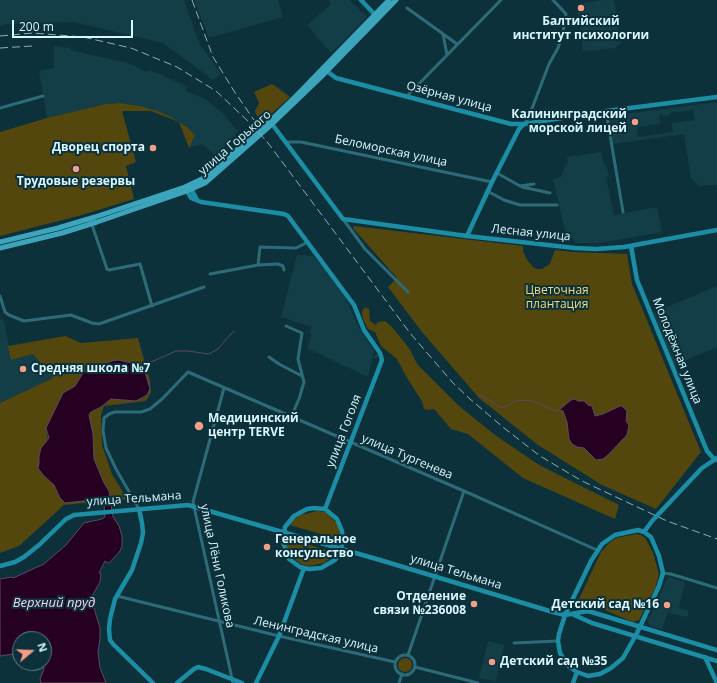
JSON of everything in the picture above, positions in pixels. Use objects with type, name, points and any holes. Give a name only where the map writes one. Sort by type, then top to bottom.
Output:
[{"type":"main road","name":"улица Горького","points":[[377,16],[389,0]]},
{"type":"main road","name":"улица Горького","points":[[0,248],[62,233],[90,221],[188,188],[208,178],[271,122],[377,16],[396,0]]},
{"type":"main road","name":"улица Горького","points":[[0,242],[90,221]]},
{"type":"street","points":[[361,0],[377,16]]},
{"type":"street","points":[[407,96],[501,0]]},
{"type":"street","points":[[467,236],[487,192],[519,129],[528,119],[549,64],[558,48],[563,32],[566,14],[553,0]]},
{"type":"street","points":[[407,8],[457,44]]},
{"type":"street","points":[[443,34],[447,55]]},
{"type":"street","name":"Озёрная улица","points":[[325,69],[336,78],[511,124],[524,124],[606,111],[717,97]]},
{"type":"street","points":[[0,108],[43,96]]},
{"type":"street","points":[[606,111],[623,212]]},
{"type":"street","points":[[271,122],[365,249],[387,273],[396,279],[408,292]]},
{"type":"street","name":"Беломорская улица","points":[[286,142],[301,142],[492,182]]},
{"type":"street","points":[[497,173],[520,186],[550,193]]},
{"type":"street","points":[[520,186],[534,184]]},
{"type":"street","points":[[188,188],[191,198],[197,200],[214,204],[284,214],[291,219],[308,242],[296,248],[260,247],[258,265]]},
{"type":"street","points":[[487,192],[504,200],[520,205],[557,205]]},
{"type":"street","name":"Лесная улица","points":[[343,220],[467,236],[596,249],[631,246],[717,230]]},
{"type":"street","points":[[90,221],[107,269],[109,270],[140,264],[152,306]]},
{"type":"street","name":"улица Гоголя","points":[[308,242],[354,305],[364,330],[380,353],[382,360],[325,509]]},
{"type":"street","name":"Молодёжная улица","points":[[631,246],[637,280],[707,451],[716,460]]},
{"type":"street","points":[[210,274],[258,265],[278,264],[283,266],[284,270]]},
{"type":"street","points":[[0,296],[5,312],[12,317],[26,321],[66,315],[76,316],[92,323],[99,324],[204,287]]},
{"type":"street","points":[[286,326],[302,333],[298,359],[304,382],[299,399],[291,417]]},
{"type":"street","points":[[269,357],[302,376]]},
{"type":"street","name":"улица Тургенева","points":[[138,509],[106,448],[103,431],[104,418],[115,412],[141,412],[150,409],[157,404],[188,372],[597,550]]},
{"type":"street","name":"улица Лёни Голикова","points":[[224,388],[194,498],[194,506],[233,681]]},
{"type":"street","points":[[644,532],[660,512],[702,468],[716,460]]},
{"type":"street","points":[[408,655],[464,491]]},
{"type":"street","name":"улица Тельмана","points":[[0,566],[15,562],[24,557],[70,516],[114,510],[182,505],[194,506],[342,548],[565,615],[588,611],[717,650]]},
{"type":"street","points":[[314,508],[325,509],[333,515],[340,525],[343,539],[342,548],[338,557],[328,565],[314,569],[304,568],[295,564],[287,555],[283,542],[284,532],[288,523],[299,513],[314,508]]},
{"type":"street","points":[[138,509],[143,533],[141,543],[132,570],[117,596],[110,619],[110,640],[118,650],[153,683]]},
{"type":"street","points":[[638,530],[644,532],[651,537],[659,556],[663,573],[659,586],[636,636],[623,658],[611,668],[600,674],[588,676],[577,672],[568,665],[560,653],[558,641],[565,615],[597,550],[608,539],[615,535],[638,530]]},
{"type":"street","points":[[256,683],[279,636],[304,568]]},
{"type":"street","points":[[663,573],[717,588]]},
{"type":"street","name":"Ленинградская улица","points":[[117,596],[279,636],[395,662]]},
{"type":"street","points":[[571,614],[592,623],[717,661]]},
{"type":"street","points":[[514,643],[558,641]]},
{"type":"street","points":[[402,655],[408,655],[413,658],[415,667],[410,674],[402,674],[396,670],[395,662],[396,659],[402,655]]},
{"type":"street","points":[[705,657],[717,683]]},
{"type":"street","points":[[177,683],[198,667],[242,683]]},
{"type":"street","points":[[415,667],[461,681],[478,683]]},
{"type":"street","points":[[573,683],[577,672]]},
{"type":"street","points":[[399,683],[402,674]]},
{"type":"shaded area","points":[[0,0],[184,0],[199,43],[221,74],[213,80],[163,43],[73,22],[6,24],[1,27]]},
{"type":"shaded area","points":[[194,0],[278,0],[283,17],[209,38]]},
{"type":"shaded area","points":[[330,0],[349,0],[367,17],[331,53],[307,25],[330,5]]},
{"type":"shaded area","points":[[614,0],[621,43],[615,48],[583,51],[577,4]]},
{"type":"shaded area","points":[[54,46],[70,48],[70,50],[128,63],[147,72],[150,70],[188,87],[186,91],[203,98],[223,113],[238,132],[215,155],[202,144],[189,148],[195,135],[187,127],[158,111],[140,106],[120,103],[106,104],[47,118],[39,71],[54,68]]},
{"type":"shaded area","points":[[717,102],[717,185],[700,186],[691,179],[684,134],[613,144],[609,116]],"holes":[[[693,110],[695,120],[672,123],[673,132],[638,137],[637,127],[660,124],[659,115],[670,115],[670,113]]]},
{"type":"shaded area","points":[[601,152],[604,165],[606,165],[609,176],[606,177],[614,215],[657,207],[662,232],[600,243],[575,243],[573,238],[567,239],[553,179],[561,177],[565,166],[568,163],[567,157]]},
{"type":"shaded area","points":[[297,255],[313,256],[327,270],[346,299],[358,326],[374,351],[368,377],[307,348],[312,335],[309,333],[311,327],[281,317]]},
{"type":"shaded area","points":[[717,286],[717,347],[674,365],[653,313]]},
{"type":"shaded area","name":"Средняя школа №7","points":[[0,319],[4,320],[11,360],[33,354],[53,378],[0,403]]},
{"type":"shaded area","name":"Детский сад №16","points":[[668,577],[685,582],[679,608],[689,611],[687,617],[668,613],[662,629],[649,626],[648,620]]},
{"type":"shaded area","name":"Детский сад №35","points":[[488,641],[504,645],[496,681],[479,678]]},
{"type":"green space","points":[[272,84],[290,97],[265,120],[256,115],[255,111],[259,103],[254,92]]},
{"type":"green space","points":[[120,103],[158,111],[179,122],[151,111],[122,111],[136,162],[126,166],[134,199],[82,215],[0,236],[0,132],[47,118],[106,104]]},
{"type":"green space","points":[[179,122],[195,135],[189,148]]},
{"type":"green space","name":"Цветочная плантация","points":[[354,226],[523,246],[523,251],[527,260],[534,268],[537,269],[542,269],[550,264],[555,250],[627,254],[632,284],[701,452],[656,509],[602,485],[538,445],[479,398],[422,332],[388,287],[397,278],[353,228]]},
{"type":"green space","points":[[365,307],[369,309],[370,321],[376,325],[378,322],[385,321],[392,327],[409,348],[417,364],[458,405],[495,435],[539,465],[619,505],[615,519],[523,478],[468,434],[451,429],[434,409],[424,409],[422,401],[397,359],[381,346],[375,332],[368,329],[363,319],[362,312]]},
{"type":"green space","points":[[65,336],[81,343],[138,338],[150,381],[151,392],[146,401],[104,406],[101,415],[102,445],[112,474],[127,499],[111,501],[109,491],[94,459],[93,434],[89,419],[89,413],[101,407],[111,399],[132,401],[144,398],[149,392],[144,368],[141,365],[123,361],[99,364],[92,367],[81,377],[75,386],[61,396],[46,430],[48,440],[41,448],[39,456],[38,468],[54,485],[60,498],[101,499],[104,501],[64,505],[19,546],[0,553],[0,403],[53,378],[33,354],[11,360],[8,346]]},
{"type":"green space","points":[[317,511],[325,512],[337,523],[341,540],[290,525],[293,520],[301,515]]},
{"type":"green space","points":[[636,534],[645,538],[653,553],[659,574],[656,586],[639,620],[633,622],[579,599],[601,552],[616,538]]},
{"type":"green space","points":[[286,538],[337,553],[324,563],[309,566],[301,564],[291,556],[286,547]]},
{"type":"green space","points":[[402,658],[408,658],[412,662],[412,668],[408,672],[402,672],[398,668],[398,662]]},
{"type":"water","name":"Верхний пруд","points":[[118,360],[141,365],[144,368],[150,389],[147,395],[136,401],[111,399],[101,407],[91,412],[89,415],[93,434],[94,459],[109,491],[113,517],[119,526],[122,536],[122,546],[120,551],[109,563],[105,561],[99,573],[101,574],[100,582],[91,598],[100,628],[98,652],[100,668],[106,683],[41,683],[40,679],[43,671],[52,671],[52,631],[12,631],[12,654],[0,656],[0,579],[13,578],[44,564],[66,545],[84,523],[105,517],[103,500],[65,503],[60,498],[54,485],[38,468],[41,448],[49,438],[46,428],[63,393],[75,386],[83,373],[92,367]]},
{"type":"water","points":[[575,399],[578,401],[584,401],[588,405],[592,406],[595,416],[620,406],[627,411],[626,421],[629,425],[627,435],[603,459],[596,460],[584,448],[577,447],[572,444],[569,439],[567,422],[563,411],[559,410],[571,400]]},
{"type":"waterway","points":[[142,366],[176,351],[209,354],[218,349],[234,331]]},
{"type":"waterway","points":[[479,395],[488,399],[499,407],[508,406],[515,401],[530,400],[556,411],[559,410]]},
{"type":"railway","points":[[192,0],[213,57],[256,123]]},
{"type":"railway","points":[[0,36],[33,33],[83,37],[131,48],[177,67],[216,91],[250,123],[268,143],[410,333],[453,383],[470,399],[540,456],[582,481],[667,521],[717,539]]},
{"type":"railway","points":[[0,48],[32,46]]},
{"type":"place","name":"Балтийский институт психологии","points":[[581,8]]},
{"type":"place","name":"Калининградский морской лицей","points":[[635,122]]},
{"type":"place","name":"Дворец спорта","points":[[153,148]]},
{"type":"place","name":"Трудовые резервы","points":[[76,169]]},
{"type":"place","name":"Средняя школа №7","points":[[23,369]]},
{"type":"place","name":"Медицинский центр TERVE","points":[[199,426]]},
{"type":"place","name":"Генеральное консульство","points":[[267,547]]},
{"type":"place","name":"Отделение связи №236008","points":[[474,604]]},
{"type":"place","name":"Детский сад №16","points":[[667,605]]},
{"type":"place","name":"Детский сад №35","points":[[492,662]]}]
